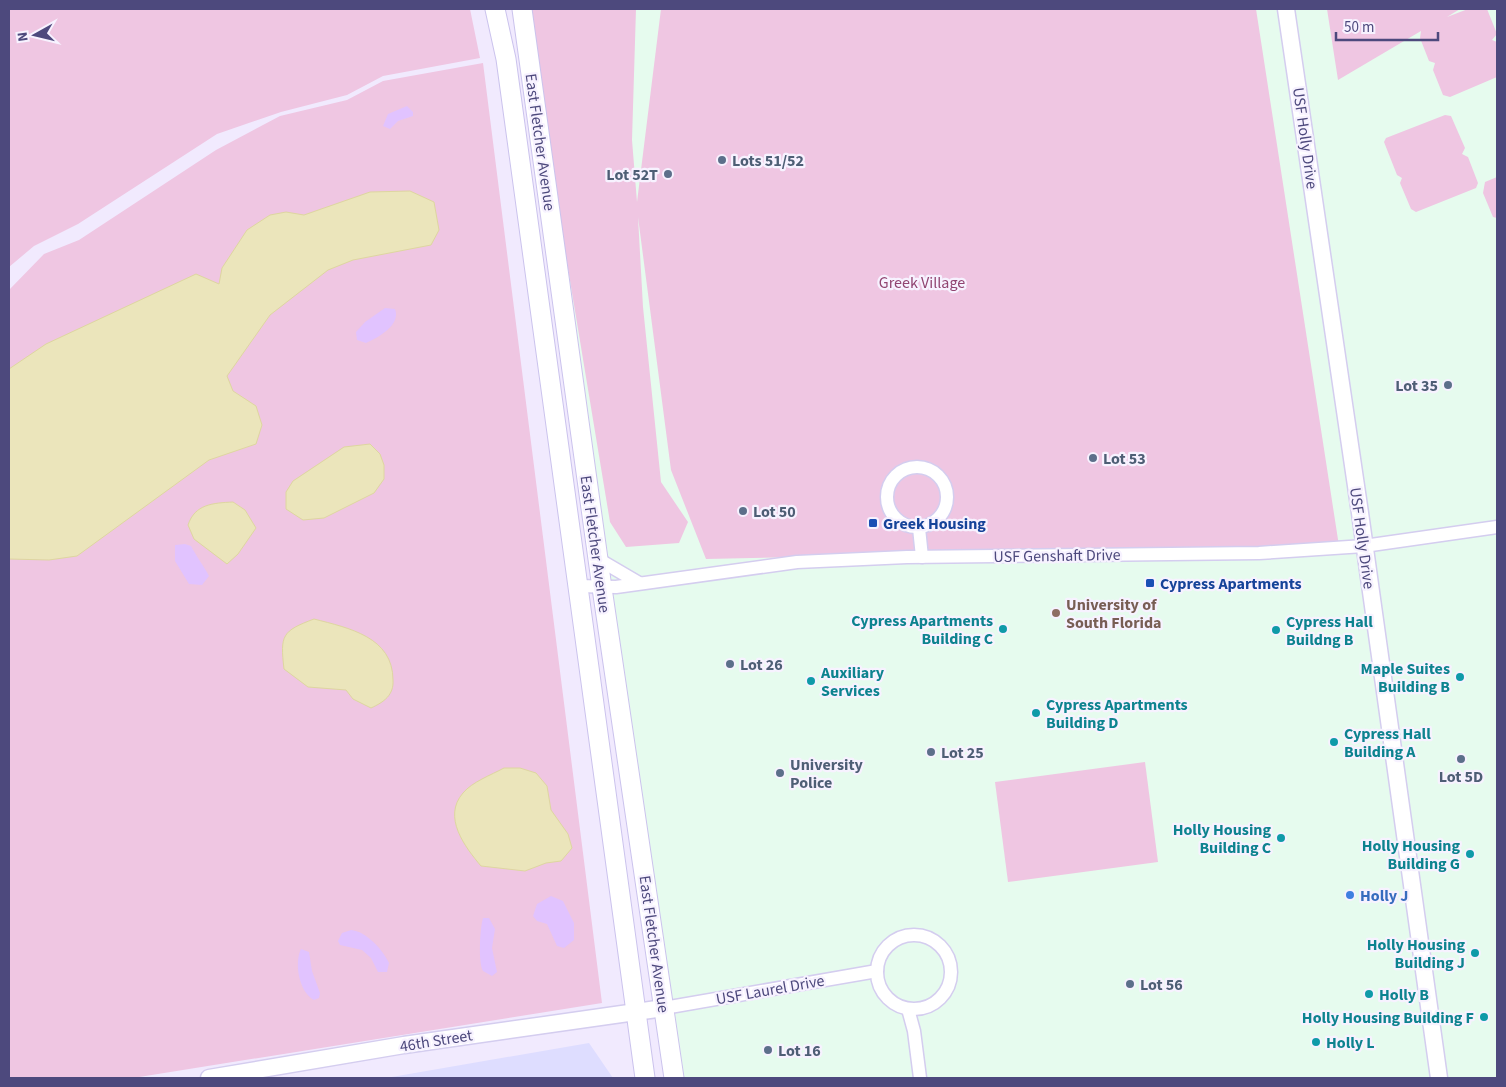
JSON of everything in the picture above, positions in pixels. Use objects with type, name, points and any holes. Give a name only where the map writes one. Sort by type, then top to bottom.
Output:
[{"type":"main road","name":"East Fletcher Avenue","points":[[496,9],[506,59],[645,1078]]},
{"type":"main road","name":"East Fletcher Avenue","points":[[522,9],[598,560],[609,587],[674,1078]]},
{"type":"street","name":"USF Holly Drive","points":[[1286,9],[1438,1075]]},
{"type":"street","points":[[913,468],[929,470],[937,475],[946,490],[947,502],[940,516],[933,523],[919,528],[904,524],[896,518],[887,500],[892,480],[905,470],[913,468]]},
{"type":"street","name":"USF Genshaft Drive","points":[[578,586],[609,587],[797,562],[922,557],[1214,555],[1364,546],[1497,527]]},
{"type":"street","points":[[919,528],[922,557]]},
{"type":"street","points":[[598,560],[639,583]]},
{"type":"street","points":[[916,935],[927,938],[941,948],[949,964],[950,976],[947,988],[940,998],[930,1006],[918,1009],[908,1008],[894,1003],[884,995],[878,983],[877,971],[879,959],[885,949],[894,941],[904,936],[916,935]]},
{"type":"street","name":"USF Laurel Drive","points":[[664,1008],[877,971]]},
{"type":"street","name":"46th Street","points":[[209,1078],[332,1056],[664,1008]]},
{"type":"street","points":[[908,1008],[914,1031],[920,1078]]},
{"type":"shaded area","name":"University of South Florida","points":[[531,9],[1497,9],[1497,1078],[680,1078]]},
{"type":"shaded area","points":[[410,191],[434,202],[439,230],[431,245],[353,260],[328,270],[270,315],[227,376],[233,391],[256,406],[262,425],[256,444],[209,460],[77,556],[49,560],[9,559],[9,369],[46,344],[196,274],[219,284],[222,268],[247,230],[270,215],[286,212],[304,215],[370,192]]},
{"type":"shaded area","points":[[370,444],[380,454],[384,465],[384,479],[374,493],[324,518],[303,520],[286,509],[286,492],[293,481],[344,447]]},
{"type":"shaded area","points":[[233,502],[245,510],[256,528],[238,554],[227,564],[194,539],[188,525],[191,518],[200,509],[212,504]]},
{"type":"shaded area","points":[[314,619],[341,626],[367,637],[386,654],[391,665],[393,685],[390,694],[384,700],[371,708],[353,699],[346,690],[308,687],[284,669],[283,641],[289,631]]},
{"type":"shaded area","points":[[504,768],[520,768],[536,773],[547,786],[551,810],[568,834],[572,848],[561,861],[546,863],[525,871],[481,866],[468,850],[455,822],[457,802],[471,785]]},
{"type":"shaded area","points":[[589,1043],[613,1078],[386,1078]]},
{"type":"green space","points":[[9,9],[470,9],[480,58],[383,76],[347,95],[281,112],[217,134],[78,224],[34,246],[9,267]]},
{"type":"green space","name":"Greek Village","points":[[525,9],[636,9],[632,140],[637,202],[661,9],[1256,9],[1339,546],[706,559],[671,470],[638,217],[643,307],[661,482],[688,522],[679,543],[626,547],[610,522]]},
{"type":"green space","points":[[1327,9],[1460,9],[1447,17],[1468,9],[1487,9],[1497,34],[1492,40],[1497,42],[1497,77],[1450,97],[1443,95],[1433,70],[1435,63],[1429,61],[1420,38],[1421,31],[1338,80]]},
{"type":"green space","points":[[483,63],[602,1003],[133,1078],[9,1078],[9,290],[44,254],[79,240],[216,150],[280,116],[347,100],[383,81]]},
{"type":"green space","points":[[1445,115],[1451,116],[1465,148],[1462,154],[1468,157],[1478,183],[1476,188],[1416,212],[1411,209],[1400,183],[1402,178],[1397,175],[1384,142],[1386,138]]},
{"type":"green space","points":[[1497,177],[1497,218],[1493,217],[1483,193],[1485,182]]},
{"type":"green space","points":[[1145,762],[1158,862],[1008,882],[995,782]]},
{"type":"sand","points":[[407,106],[413,112],[413,116],[398,121],[390,129],[383,126],[388,114]]},
{"type":"sand","points":[[385,308],[395,309],[396,315],[388,330],[366,343],[357,340],[356,332],[365,322]]},
{"type":"sand","points":[[185,544],[191,546],[209,576],[202,585],[189,584],[175,561],[175,545]]},
{"type":"sand","points":[[551,896],[563,901],[574,923],[574,940],[564,948],[557,946],[547,924],[537,921],[533,916],[537,904]]},
{"type":"sand","points":[[483,918],[489,918],[495,929],[492,948],[497,972],[492,976],[483,971],[481,967],[480,937]]},
{"type":"sand","points":[[351,930],[368,937],[383,952],[389,963],[387,972],[378,972],[371,958],[362,950],[340,945],[338,941],[342,933]]},
{"type":"sand","points":[[301,949],[309,952],[312,971],[320,993],[319,998],[314,1000],[305,991],[299,977],[298,962]]},
{"type":"place","name":"Lots 51/52","points":[[722,160]]},
{"type":"place","name":"Lot 52T","points":[[668,174]]},
{"type":"place","name":"Lot 35","points":[[1448,385]]},
{"type":"place","name":"Lot 53","points":[[1093,458]]},
{"type":"place","name":"Lot 50","points":[[743,511]]},
{"type":"place","name":"Greek Housing","points":[[873,523]]},
{"type":"place","name":"Cypress Apartments","points":[[1150,583]]},
{"type":"place","name":"University of South Florida","points":[[1056,613]]},
{"type":"place","name":"Cypress Apartments Building C","points":[[1003,629]]},
{"type":"place","name":"Cypress Hall Buildng B","points":[[1276,630]]},
{"type":"place","name":"Lot 26","points":[[730,664]]},
{"type":"place","name":"Maple Suites Building B","points":[[1460,677]]},
{"type":"place","name":"Auxiliary Services","points":[[811,681]]},
{"type":"place","name":"Cypress Apartments Building D","points":[[1036,713]]},
{"type":"place","name":"Cypress Hall Building A","points":[[1334,742]]},
{"type":"place","name":"Lot 25","points":[[931,752]]},
{"type":"place","name":"Lot 5D","points":[[1461,759]]},
{"type":"place","name":"University Police","points":[[780,773]]},
{"type":"place","name":"Holly Housing Building C","points":[[1281,838]]},
{"type":"place","name":"Holly Housing Building G","points":[[1470,854]]},
{"type":"place","name":"Holly J","points":[[1350,895]]},
{"type":"place","name":"Holly Housing Building J","points":[[1475,953]]},
{"type":"place","name":"Lot 56","points":[[1130,984]]},
{"type":"place","name":"Holly B","points":[[1369,994]]},
{"type":"place","name":"Holly Housing Building F","points":[[1484,1017]]},
{"type":"place","name":"Holly L","points":[[1316,1042]]},
{"type":"place","name":"Lot 16","points":[[768,1050]]}]
